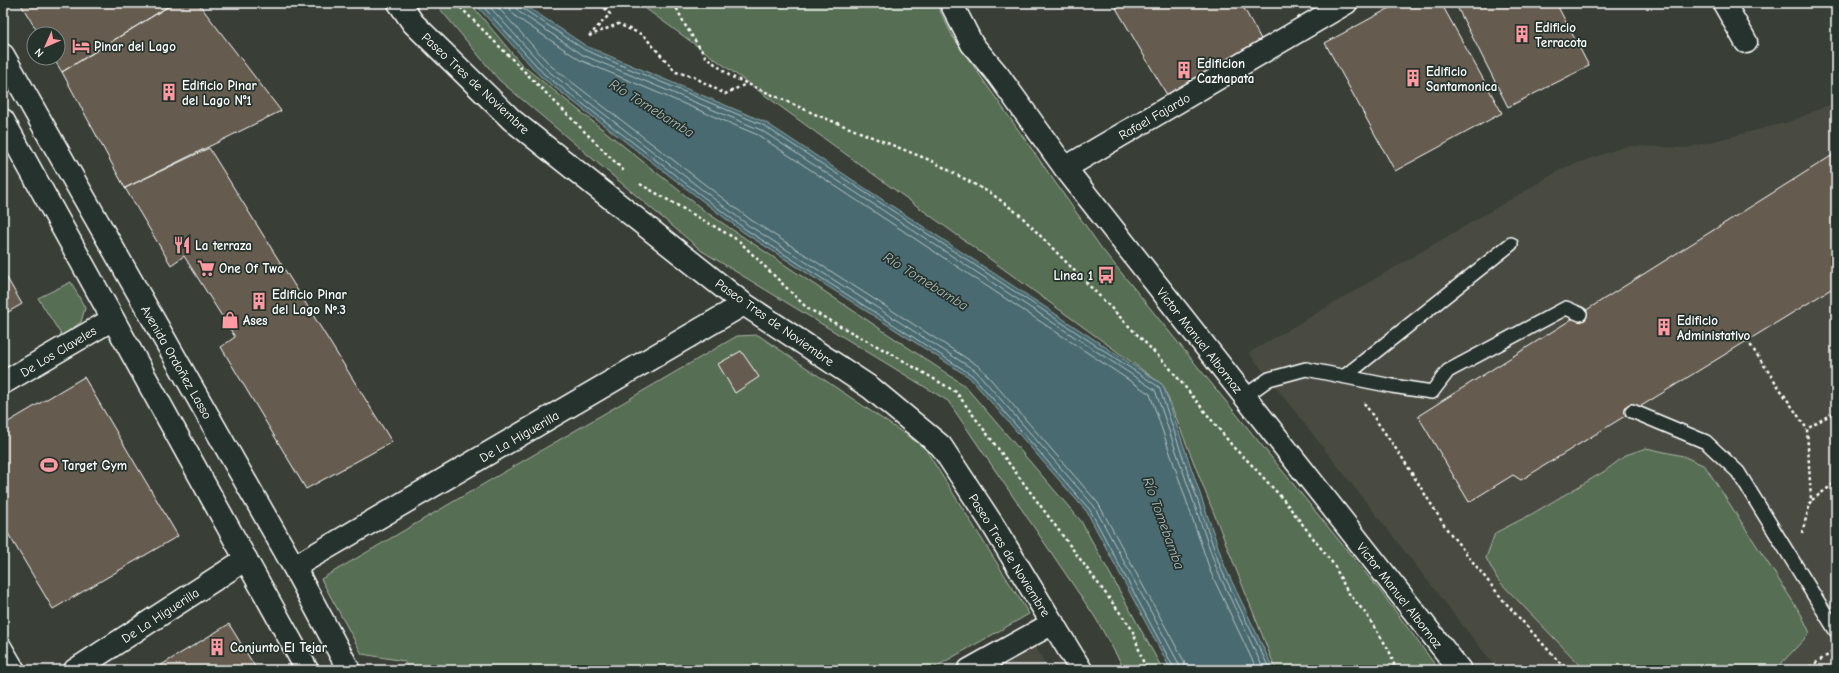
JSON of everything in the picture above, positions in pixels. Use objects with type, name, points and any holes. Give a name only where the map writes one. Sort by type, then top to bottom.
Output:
[{"type":"street","name":"Paseo Tres de Noviembre","points":[[399,3],[413,23],[512,120],[744,304],[871,388],[941,446],[991,522],[1081,670]]},
{"type":"street","name":"Victor Manuel Albornoz","points":[[951,3],[972,44],[998,75],[1065,168],[1460,670]]},
{"type":"street","name":"Rafael Fajardo","points":[[1065,168],[1346,3]]},
{"type":"street","points":[[1724,3],[1746,42]]},
{"type":"street","name":"Avenida Ordoñez Lasso","points":[[3,55],[294,567],[349,670]]},
{"type":"street","points":[[3,120],[307,670]]},
{"type":"street","name":"De La Higuerilla","points":[[294,567],[744,304]]},
{"type":"street","name":"De Los Claveles","points":[[3,384],[113,319]]},
{"type":"street","name":"De La Higuerilla","points":[[75,670],[246,559]]},
{"type":"street","points":[[969,670],[1053,623]]},
{"type":"lane","points":[[1345,376],[1511,244]]},
{"type":"lane","points":[[1245,396],[1269,379],[1306,368],[1392,386],[1432,392],[1448,371],[1566,308],[1580,314]]},
{"type":"lane","points":[[1632,411],[1706,442],[1738,472],[1836,631]]},
{"type":"lane","points":[[3,643],[19,670]]},
{"type":"path","points":[[600,3],[610,14],[588,36],[618,24],[643,35],[676,72],[694,78],[725,94],[746,84]]},
{"type":"path","points":[[674,3],[684,25],[705,56],[730,76],[817,115],[932,161],[992,194],[1020,215],[1169,367],[1235,449],[1249,462],[1283,500],[1334,565],[1347,591],[1366,614],[1389,650],[1396,670]]},
{"type":"path","points":[[1747,340],[1807,429],[1811,500],[1794,561]]},
{"type":"path","points":[[1345,376],[1403,459],[1446,528],[1503,600],[1561,664],[1569,670]]},
{"type":"path","points":[[1807,429],[1836,411]]},
{"type":"path","points":[[1811,500],[1836,482]]},
{"type":"path","points":[[1804,670],[1836,650]]},
{"type":"shaded area","points":[[1836,102],[1836,670],[1498,670],[1249,353],[1564,168],[1627,146],[1687,148],[1789,122]]},
{"type":"shaded area","points":[[1035,646],[1049,670],[992,670]]},
{"type":"green space","points":[[435,3],[470,3],[522,65],[706,212],[964,385],[1081,521],[1163,670],[1125,670],[1095,617],[948,401],[702,251],[499,80]]},
{"type":"green space","points":[[638,3],[936,3],[953,37],[1102,249],[1381,592],[1439,670],[1276,670],[1163,385]]},
{"type":"green space","points":[[71,282],[85,308],[81,322],[62,336],[38,298]]},
{"type":"green space","points":[[758,335],[924,447],[1029,614],[930,670],[409,670],[404,661],[362,654],[321,579],[737,336]]},
{"type":"green space","points":[[1646,448],[1683,456],[1705,466],[1801,614],[1810,633],[1775,670],[1585,670],[1498,580],[1486,558],[1495,533],[1530,515],[1605,471],[1626,455]]},
{"type":"water","name":"Río Tomebamba","points":[[474,3],[522,3],[586,46],[765,122],[1163,385],[1225,567],[1274,670],[1171,670],[1087,512],[969,377],[743,232],[541,77]]},
{"type":"building","name":"Pinar del Lago","points":[[20,3],[174,3],[62,72],[58,66],[66,66],[66,26],[34,26]]},
{"type":"building","name":"Edificio Pinar del Lago N°1","points":[[174,3],[198,3],[281,111],[125,188],[62,72]]},
{"type":"building","name":"Edificion Cazhapata","points":[[1124,3],[1241,3],[1261,39],[1170,100],[1116,8]]},
{"type":"building","name":"Edificio Santamonica","points":[[1399,3],[1441,3],[1502,113],[1395,171],[1325,43]]},
{"type":"building","name":"Edificio Terracota","points":[[1455,3],[1556,3],[1589,66],[1508,107]]},
{"type":"building","name":"Edificio Pinar del Lago Nº.3","points":[[209,148],[392,442],[306,489],[221,347],[235,337],[184,256],[171,265],[125,188]]},
{"type":"building","name":"Edificio Administativo","points":[[1836,153],[1836,286],[1521,480],[1513,475],[1469,502],[1418,416]]},
{"type":"building","points":[[3,271],[22,304],[3,315]]},
{"type":"building","points":[[741,351],[759,377],[735,393],[718,364]]},
{"type":"building","points":[[84,377],[178,536],[53,609],[3,525],[3,425]]},
{"type":"building","name":"Conjunto El Tejar","points":[[229,624],[257,670],[153,670]]},
{"type":"place","name":"Edificio Terracota","points":[[1522,34]]},
{"type":"place","name":"Pinar del Lago","points":[[81,46]]},
{"type":"place","name":"Edificion Cazhapata","points":[[1184,70]]},
{"type":"place","name":"Edificio Santamonica","points":[[1413,78]]},
{"type":"place","name":"Edificio Pinar del Lago N°1","points":[[169,92]]},
{"type":"place","name":"La terraza","points":[[182,245]]},
{"type":"place","name":"One Of Two","points":[[206,268]]},
{"type":"place","name":"Linea 1","points":[[1106,275]]},
{"type":"place","name":"Edificio Pinar del Lago Nº.3","points":[[259,301]]},
{"type":"place","name":"Ases","points":[[230,320]]},
{"type":"place","name":"Edificio Administativo","points":[[1664,327]]},
{"type":"place","name":"Target Gym","points":[[49,465]]},
{"type":"place","name":"Conjunto El Tejar","points":[[217,647]]}]
